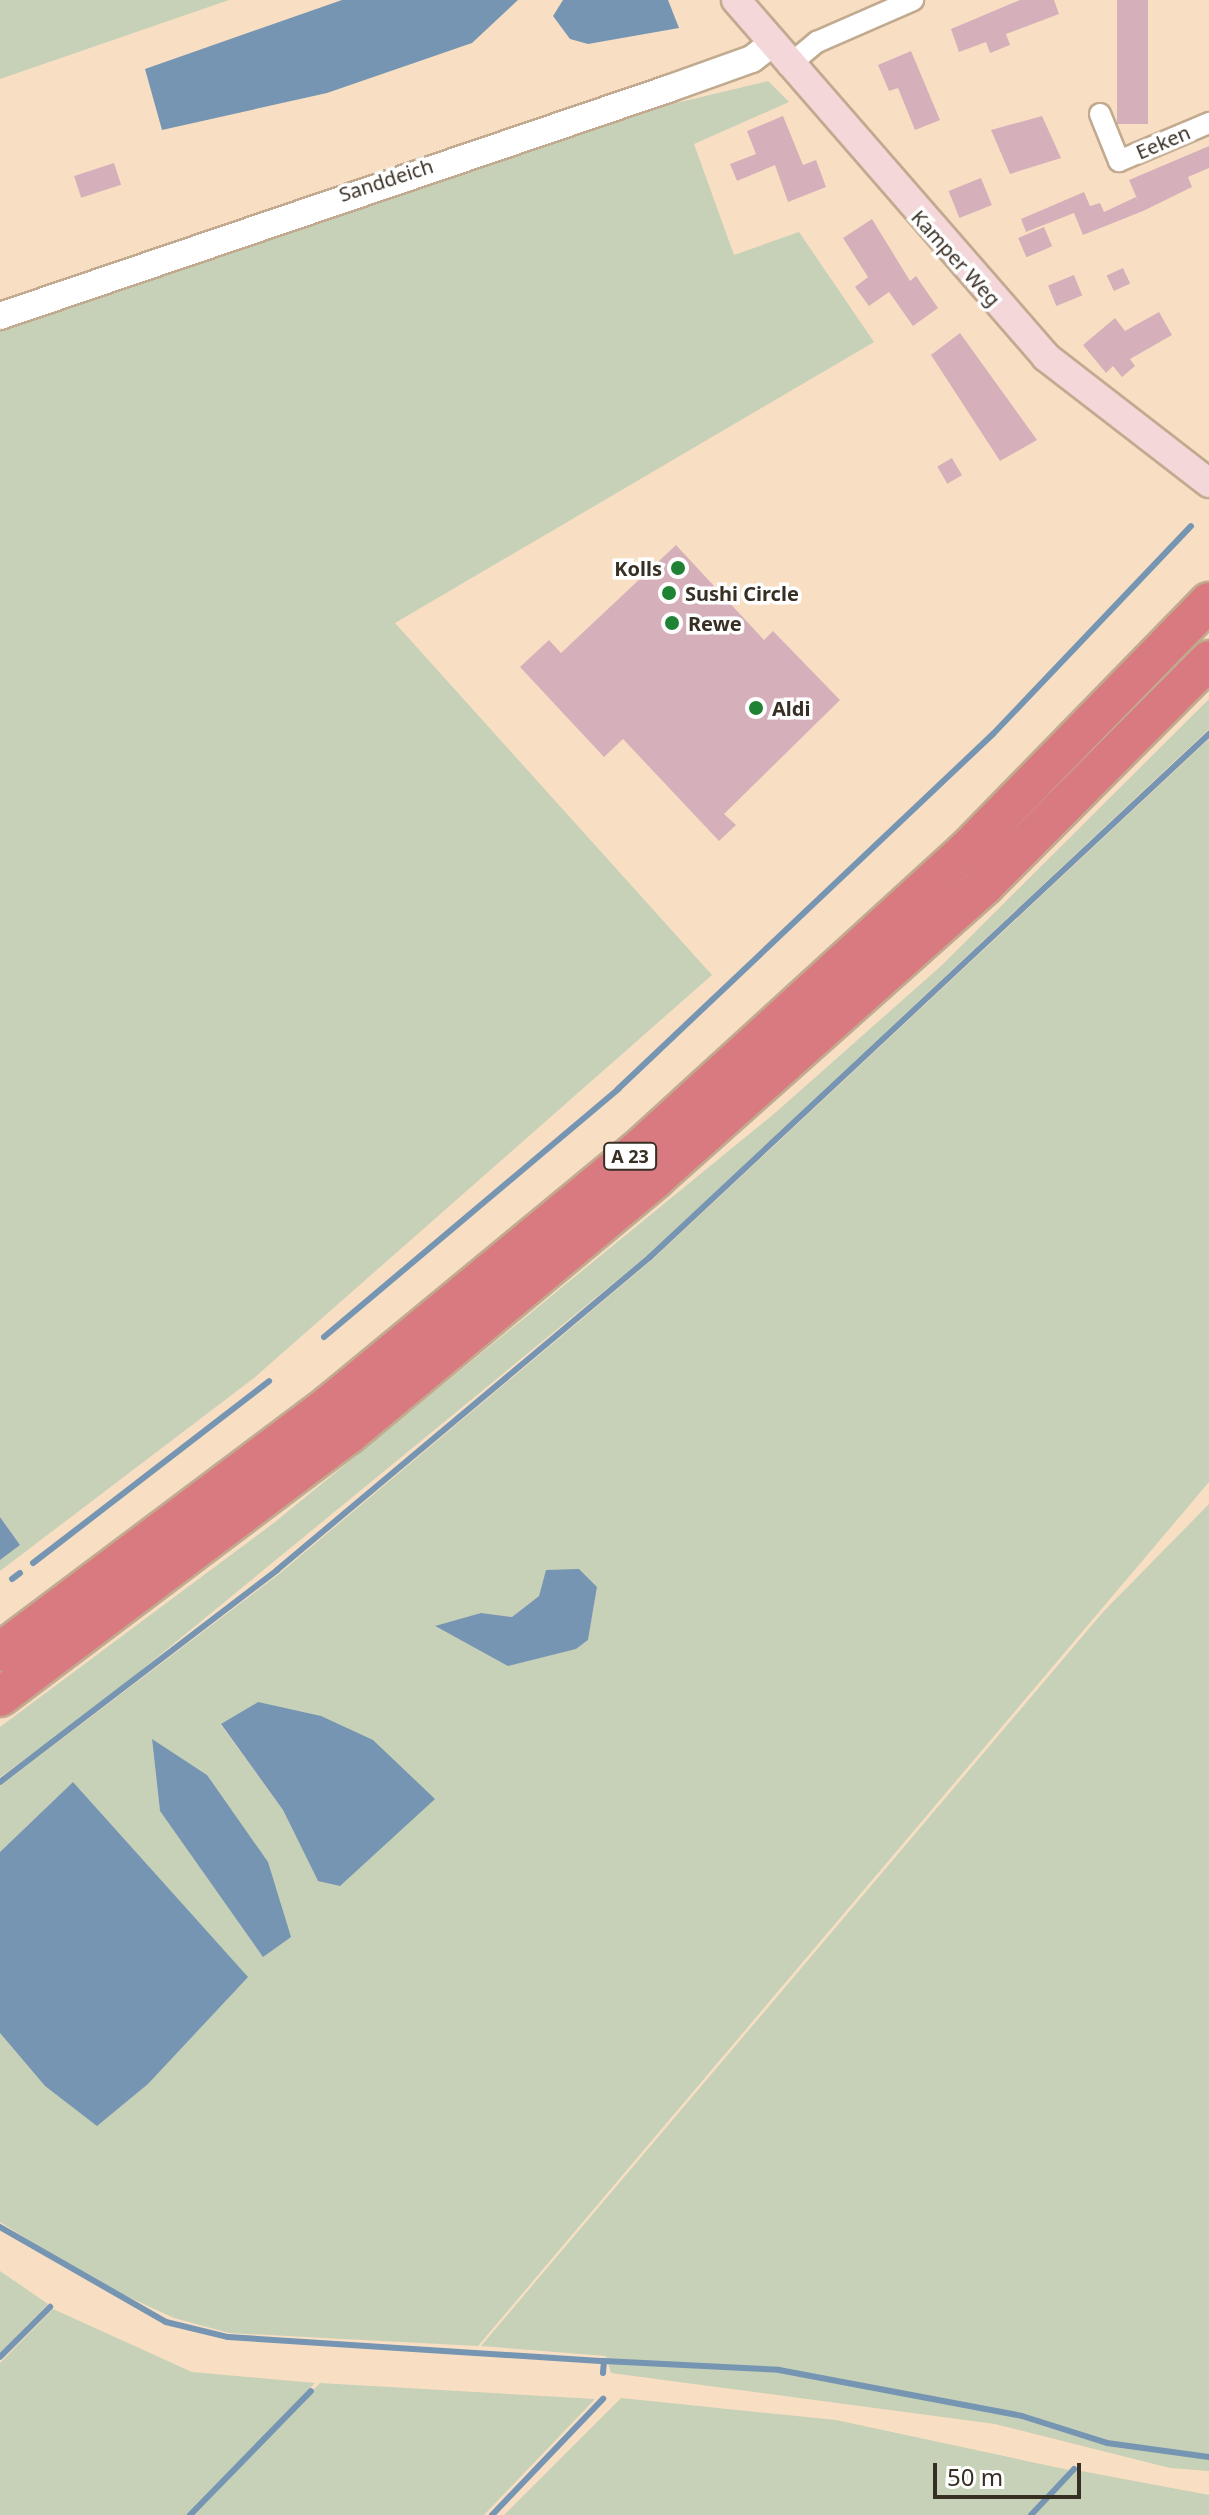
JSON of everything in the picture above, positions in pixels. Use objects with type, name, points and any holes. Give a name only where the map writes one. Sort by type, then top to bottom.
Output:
[{"type":"highway","name":"A 23","points":[[0,1652],[330,1404],[636,1152],[966,851],[1209,602]]},
{"type":"highway","name":"A 23","points":[[0,1697],[348,1435],[655,1179],[984,886],[1209,660]]},
{"type":"main road","name":"Kamper Weg","points":[[736,0],[779,55],[1046,357],[1209,483]]},
{"type":"street","name":"Sanddeich","points":[[0,316],[752,59],[779,55],[817,42],[913,0]]},
{"type":"street","name":"Eeken","points":[[1100,114],[1119,161],[1209,123]]},
{"type":"green space","points":[[0,0],[229,0],[0,79]]},
{"type":"green space","points":[[768,81],[789,102],[694,144],[734,255],[799,232],[874,342],[395,623],[712,975],[254,1378],[0,1571],[0,1560],[20,1545],[0,1517],[0,326],[601,121]]},
{"type":"green space","points":[[1209,699],[1209,729],[649,1254],[94,1709],[0,1777],[0,1727],[275,1522],[775,1113],[941,966]]},
{"type":"green space","points":[[1209,739],[1209,1482],[478,2346],[229,2333],[174,2318],[94,2281],[0,2222],[0,2033],[45,2086],[97,2125],[148,2084],[247,1977],[73,1782],[0,1852],[0,1786],[279,1574],[652,1260]],"holes":[[[546,1571],[597,1587],[588,1640],[576,1649],[508,1665],[436,1627],[481,1613],[512,1617],[539,1596]],[[258,1702],[318,1881],[283,1810],[221,1725]],[[152,1740],[207,1775],[263,1956],[160,1811]]]},
{"type":"green space","points":[[1209,1504],[1209,2471],[1170,2468],[995,2424],[611,2373],[606,2356],[481,2346],[1103,1612]]},
{"type":"green space","points":[[0,2271],[48,2304],[0,2353]]},
{"type":"green space","points":[[53,2309],[192,2372],[315,2383],[187,2515],[0,2515],[0,2363]]},
{"type":"green space","points":[[320,2383],[595,2399],[484,2515],[192,2515]]},
{"type":"green space","points":[[621,2398],[836,2420],[1069,2470],[1027,2515],[504,2515]]},
{"type":"green space","points":[[1076,2470],[1209,2495],[1209,2515],[1035,2515]]},
{"type":"water","points":[[342,0],[518,0],[472,43],[327,93],[162,130],[145,69]]},
{"type":"water","points":[[563,0],[668,0],[679,28],[588,44],[570,39],[553,16]]},
{"type":"water","points":[[0,1517],[20,1545],[0,1560]]},
{"type":"water","points":[[579,1569],[597,1587],[588,1640],[576,1649],[508,1666],[435,1626],[481,1613],[512,1617],[539,1596],[546,1570]]},
{"type":"water","points":[[258,1702],[321,1716],[373,1740],[435,1799],[340,1886],[318,1881],[283,1810],[221,1724]]},
{"type":"water","points":[[152,1739],[207,1775],[268,1862],[291,1937],[263,1957],[160,1811]]},
{"type":"water","points":[[73,1782],[248,1977],[148,2084],[97,2126],[45,2086],[0,2033],[0,1852]]},
{"type":"building","points":[[1020,0],[1054,0],[1059,14],[1006,34],[1010,45],[990,53],[986,42],[959,52],[951,29]]},
{"type":"building","points":[[1117,0],[1148,0],[1148,124],[1117,124]]},
{"type":"building","points":[[911,51],[940,120],[915,130],[898,88],[889,91],[878,65]]},
{"type":"building","points":[[783,116],[803,165],[816,160],[826,187],[788,202],[775,165],[737,181],[730,164],[756,154],[747,131]]},
{"type":"building","points":[[1042,116],[1061,158],[1010,174],[991,130]]},
{"type":"building","points":[[1209,146],[1209,168],[1188,177],[1192,187],[1143,211],[1083,235],[1074,213],[1026,232],[1021,219],[1084,192],[1090,206],[1100,203],[1104,212],[1136,197],[1141,208],[1129,180]]},
{"type":"building","points":[[114,163],[121,185],[81,198],[74,176]]},
{"type":"building","points":[[981,178],[992,205],[959,218],[949,191]]},
{"type":"building","points":[[872,219],[910,281],[916,276],[938,308],[913,326],[889,292],[869,306],[855,287],[868,277],[843,238]]},
{"type":"building","points":[[1044,227],[1052,246],[1026,257],[1018,238]]},
{"type":"building","points":[[1123,268],[1130,283],[1114,291],[1107,276]]},
{"type":"building","points":[[1074,275],[1082,295],[1056,306],[1048,285]]},
{"type":"building","points":[[1159,312],[1172,335],[1130,359],[1135,366],[1122,377],[1113,366],[1106,373],[1083,345],[1115,318],[1125,331]]},
{"type":"building","points":[[960,333],[1037,440],[1000,461],[931,355]]},
{"type":"building","points":[[952,458],[962,475],[947,484],[937,466]]},
{"type":"building","points":[[676,545],[764,640],[773,631],[840,700],[724,814],[736,825],[719,841],[623,739],[604,757],[520,667],[549,640],[561,653]]},
{"type":"waterway","points":[[324,1337],[618,1089],[993,734],[1191,526]]},
{"type":"waterway","points":[[0,1782],[277,1570],[650,1257],[1209,734]]},
{"type":"waterway","points":[[33,1563],[269,1381]]},
{"type":"waterway","points":[[12,1579],[20,1573]]},
{"type":"waterway","points":[[0,2227],[166,2322],[228,2337],[604,2361],[603,2373]]},
{"type":"waterway","points":[[0,2357],[50,2307]]},
{"type":"waterway","points":[[604,2361],[779,2370],[1022,2416],[1107,2443],[1209,2457]]},
{"type":"waterway","points":[[190,2515],[311,2391]]},
{"type":"waterway","points":[[492,2515],[603,2399]]},
{"type":"waterway","points":[[1031,2515],[1074,2469]]},
{"type":"place","name":"Kolls","points":[[678,568]]},
{"type":"place","name":"Sushi Circle","points":[[669,593]]},
{"type":"place","name":"Rewe","points":[[672,623]]},
{"type":"place","name":"Aldi","points":[[756,708]]}]
